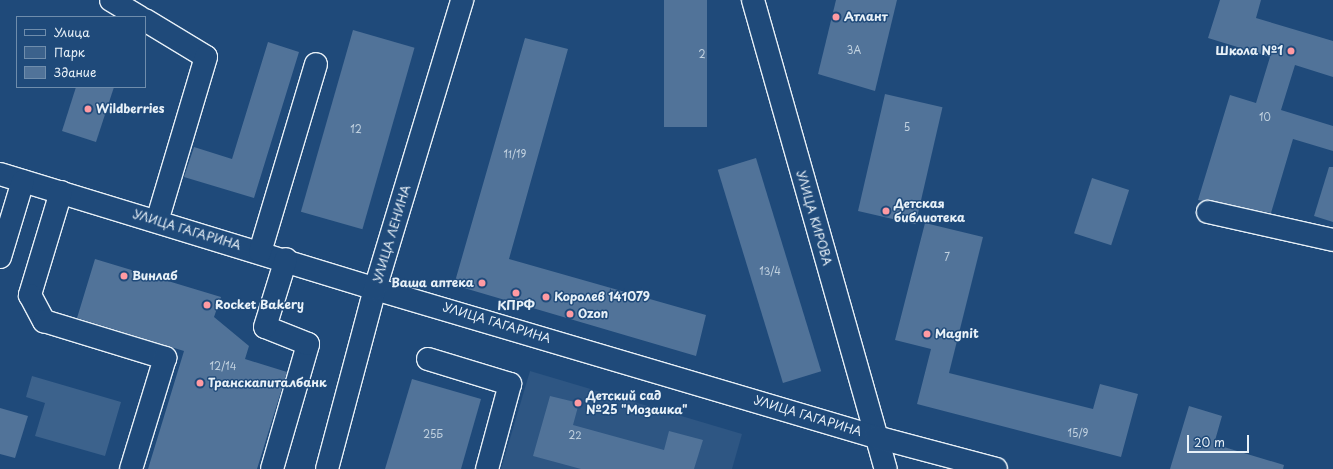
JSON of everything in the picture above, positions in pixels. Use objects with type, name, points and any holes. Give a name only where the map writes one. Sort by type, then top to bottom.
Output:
[{"type":"street","points":[[111,0],[137,16]]},
{"type":"street","name":"УЛИЦА ЛЕНИНА","points":[[327,469],[375,289],[462,0]]},
{"type":"street","name":"УЛИЦА КИРОВА","points":[[753,0],[886,469]]},
{"type":"street","points":[[146,21],[206,57],[157,221]]},
{"type":"street","points":[[260,252],[316,64]]},
{"type":"street","name":"УЛИЦА ГАГАРИНА","points":[[0,174],[286,259],[375,289],[876,437],[996,469]]},
{"type":"street","points":[[0,257],[5,220],[23,181]]},
{"type":"street","points":[[61,192],[30,295],[44,321],[164,358],[131,469]]},
{"type":"street","points":[[1208,212],[1333,240]]},
{"type":"street","points":[[272,469],[308,344],[265,327],[286,259]]},
{"type":"street","points":[[428,359],[510,384],[487,469]]},
{"type":"shaded area","name":"Детский сад №25 \"Мозаика\"","points":[[530,371],[742,434],[732,469],[501,469]]},
{"type":"green space","points":[[32,376],[121,402],[105,456],[35,436],[45,403],[26,397]]},
{"type":"building","points":[[664,0],[707,0],[707,127],[664,127]]},
{"type":"building","points":[[836,0],[897,0],[875,91],[818,74]]},
{"type":"building","points":[[1220,0],[1261,0],[1256,18],[1333,41],[1333,77],[1295,65],[1281,110],[1333,126],[1333,151],[1293,139],[1271,213],[1198,200],[1230,95],[1256,103],[1270,57],[1208,38]]},
{"type":"building","points":[[353,30],[415,48],[362,229],[301,212]]},
{"type":"building","points":[[525,38],[568,49],[509,259],[706,315],[696,356],[454,285]]},
{"type":"building","points":[[268,42],[299,52],[254,198],[184,177],[194,147],[232,159]]},
{"type":"building","name":"Wildberries","points":[[76,88],[114,88],[96,142],[62,131]]},
{"type":"building","points":[[885,94],[942,107],[915,224],[858,211]]},
{"type":"building","points":[[756,158],[821,371],[783,383],[718,170]]},
{"type":"building","points":[[1329,167],[1333,167],[1333,222],[1314,216]]},
{"type":"building","points":[[1092,178],[1129,190],[1111,245],[1074,233]]},
{"type":"building","points":[[925,223],[983,237],[949,373],[1093,409],[1100,384],[1138,394],[1121,457],[917,404],[931,349],[895,340]]},
{"type":"building","points":[[95,259],[221,297],[214,317],[249,346],[245,359],[287,372],[257,469],[148,469],[184,351],[77,318]]},
{"type":"building","points":[[412,379],[481,399],[461,469],[385,469]]},
{"type":"building","points":[[550,396],[579,403],[573,425],[664,450],[669,431],[703,440],[694,469],[581,469],[533,456]]},
{"type":"building","points":[[1189,406],[1222,416],[1214,444],[1284,465],[1283,469],[1170,469]]},
{"type":"building","points":[[0,408],[28,416],[15,458],[0,454]]},
{"type":"place","name":"Атлант","points":[[836,17]]},
{"type":"place","name":"Школа №1","points":[[1291,51]]},
{"type":"place","name":"Wildberries","points":[[88,109]]},
{"type":"place","name":"Детская библиотека","points":[[886,211]]},
{"type":"place","name":"Винлаб","points":[[124,276]]},
{"type":"place","name":"Ваша аптека","points":[[482,283]]},
{"type":"place","name":"КПРФ","points":[[516,293]]},
{"type":"place","name":"Королев 141079","points":[[546,297]]},
{"type":"place","name":"Rocket Bakery","points":[[207,305]]},
{"type":"place","name":"Ozon","points":[[570,314]]},
{"type":"place","name":"Magnit","points":[[927,334]]},
{"type":"place","name":"Транскапиталбанк","points":[[200,383]]},
{"type":"place","name":"Детский сад №25 \"Мозаика\"","points":[[578,403]]}]
